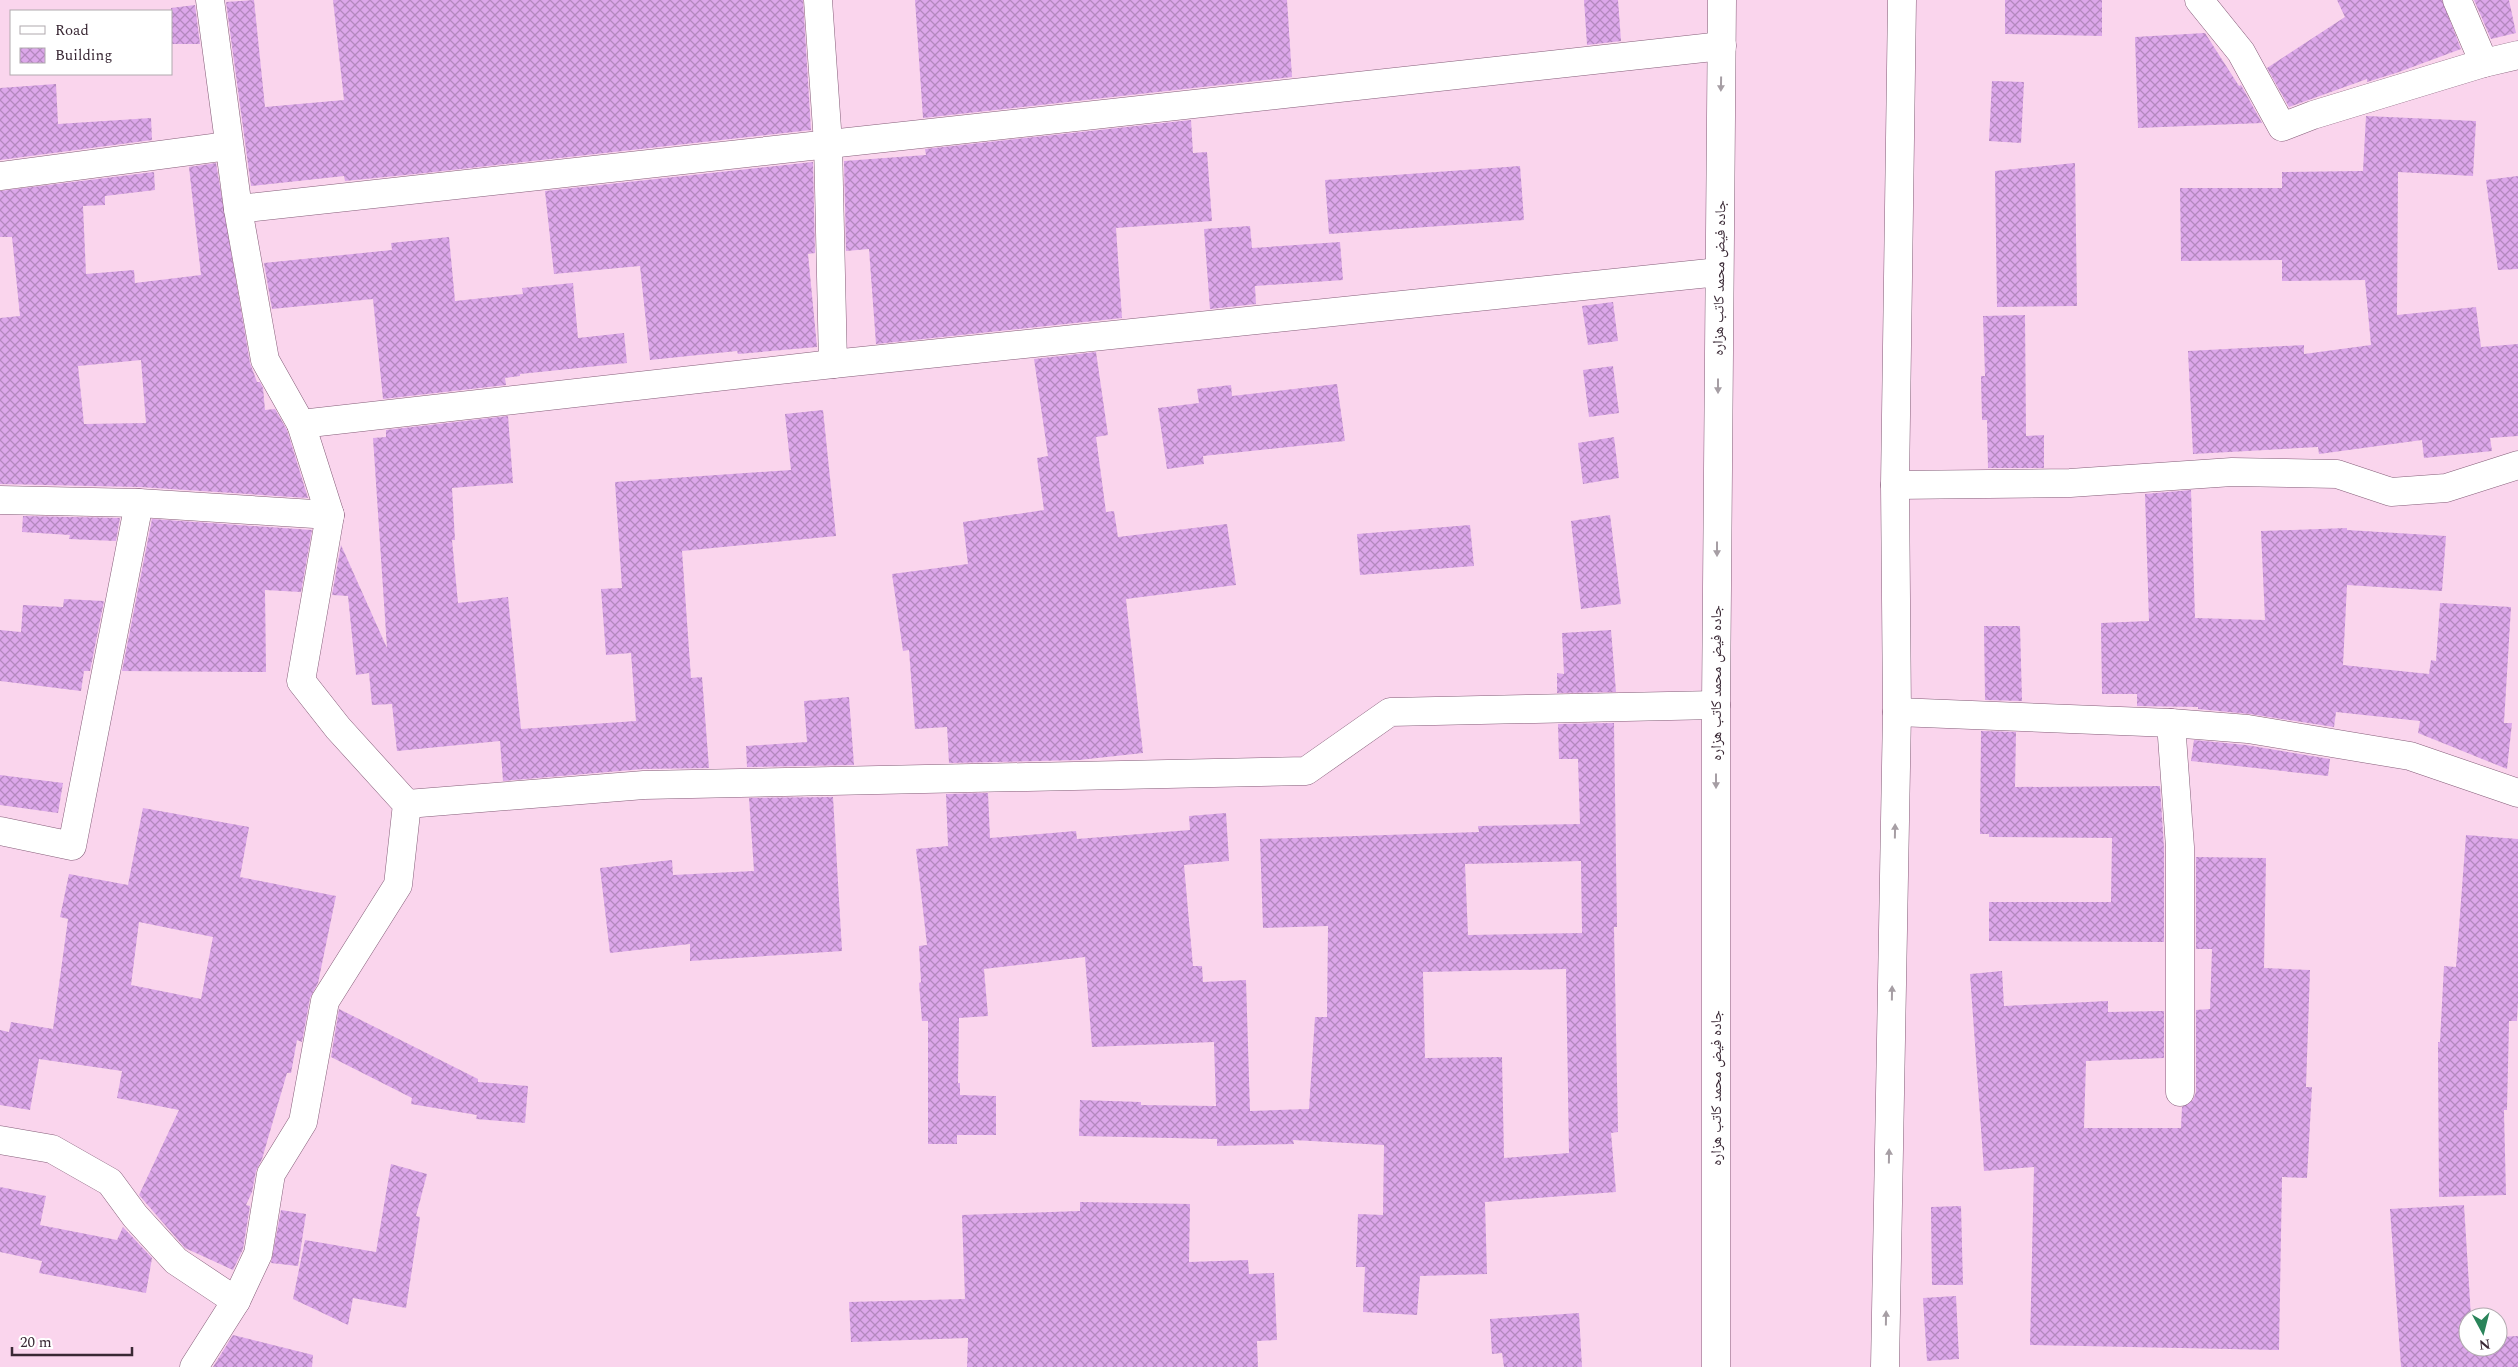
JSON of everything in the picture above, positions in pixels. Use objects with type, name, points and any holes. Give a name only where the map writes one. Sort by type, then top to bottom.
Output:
[{"type":"street","points":[[194,1367],[236,1301],[258,1254],[271,1174],[303,1122],[325,1001],[398,885],[407,804],[338,728],[301,681],[330,515],[301,424],[265,360],[228,146],[210,0]]},
{"type":"street","points":[[818,0],[828,143],[833,364]]},
{"type":"street","name":"جاده فیض محمد کاتب هزاره","points":[[1716,1367],[1716,705],[1722,0]]},
{"type":"street","points":[[1885,1367],[1897,712],[1895,485],[1902,0]]},
{"type":"street","points":[[2199,0],[2240,52],[2282,127],[2313,115],[2484,63],[2518,55]]},
{"type":"street","points":[[2457,0],[2484,63]]},
{"type":"street","points":[[238,209],[1722,46]]},
{"type":"street","points":[[0,176],[228,146]]},
{"type":"street","points":[[301,424],[833,364],[1719,272]]},
{"type":"street","points":[[1895,485],[2070,483],[2232,472],[2337,474],[2391,492],[2446,488],[2518,465]]},
{"type":"street","points":[[0,500],[139,503],[330,515]]},
{"type":"street","points":[[0,831],[72,846],[139,503]]},
{"type":"street","points":[[407,804],[644,786],[1306,771],[1390,712],[1716,705]]},
{"type":"street","points":[[1897,712],[2171,723],[2248,729],[2410,756],[2518,793]]},
{"type":"street","points":[[2171,723],[2180,847],[2180,1092]]},
{"type":"street","points":[[0,1140],[52,1149],[110,1182],[135,1216],[176,1261],[236,1301]]},
{"type":"building","points":[[254,0],[265,107],[344,100],[333,0],[803,0],[811,130],[345,181],[344,176],[251,186],[226,2]]},
{"type":"building","points":[[915,0],[1287,0],[1292,77],[923,118]]},
{"type":"building","points":[[1584,0],[1618,0],[1621,41],[1587,45]]},
{"type":"building","points":[[2005,0],[2102,0],[2102,36],[2005,34]]},
{"type":"building","points":[[2337,0],[2442,0],[2461,49],[2399,72],[2367,82],[2367,79],[2289,107],[2267,68],[2345,17]]},
{"type":"building","points":[[2474,0],[2509,0],[2516,33],[2491,39]]},
{"type":"building","points":[[195,5],[200,44],[172,44],[171,8]]},
{"type":"building","points":[[2205,33],[2239,86],[2241,85],[2262,123],[2138,128],[2135,37]]},
{"type":"building","points":[[1992,81],[2024,82],[2021,143],[1989,141]]},
{"type":"building","points":[[56,84],[58,124],[151,118],[152,140],[0,160],[0,88]]},
{"type":"building","points":[[2366,116],[2476,121],[2473,176],[2398,172],[2397,315],[2476,307],[2481,347],[2518,344],[2518,436],[2490,438],[2492,451],[2424,458],[2422,440],[2319,454],[2318,447],[2193,454],[2188,351],[2304,345],[2304,354],[2371,345],[2365,280],[2282,281],[2282,260],[2181,261],[2180,188],[2282,188],[2282,172],[2363,171]]},
{"type":"building","points":[[1191,120],[1193,153],[1207,152],[1212,221],[1116,228],[1122,318],[876,344],[869,249],[846,251],[844,161],[926,155],[925,149]]},
{"type":"building","points":[[813,162],[815,253],[808,254],[817,347],[738,354],[737,351],[650,360],[640,266],[554,274],[545,191]]},
{"type":"building","points":[[216,163],[250,363],[257,382],[260,382],[263,388],[265,410],[275,409],[287,430],[308,498],[140,487],[0,484],[0,318],[20,316],[12,237],[0,237],[0,191],[154,172],[155,190],[105,196],[105,205],[83,206],[86,274],[134,270],[135,283],[201,275],[189,167]],"holes":[[[141,360],[146,423],[84,424],[78,366]]]},
{"type":"building","points":[[2075,163],[2077,306],[1997,307],[1995,171]]},
{"type":"building","points":[[1520,166],[1524,220],[1329,234],[1325,180]]},
{"type":"building","points":[[2518,176],[2518,269],[2498,270],[2486,180]]},
{"type":"building","points":[[1250,226],[1252,248],[1340,242],[1343,280],[1255,286],[1256,304],[1210,309],[1204,229]]},
{"type":"building","points":[[449,237],[455,301],[523,294],[522,288],[573,283],[578,338],[624,333],[627,363],[520,374],[520,376],[505,378],[506,385],[383,399],[373,299],[272,309],[264,263],[392,250],[391,243]]},
{"type":"building","points":[[1613,302],[1618,341],[1588,345],[1582,306]]},
{"type":"building","points":[[2025,315],[2026,436],[2044,435],[2044,468],[1988,468],[1987,420],[1982,420],[1981,376],[1985,376],[1983,316]]},
{"type":"building","points":[[1096,352],[1108,435],[1096,437],[1106,512],[1114,511],[1118,537],[1227,524],[1236,585],[1126,599],[1143,753],[1079,760],[949,763],[947,727],[915,729],[909,650],[903,651],[892,574],[968,564],[963,522],[1044,510],[1037,458],[1048,456],[1034,359]]},
{"type":"building","points":[[1613,366],[1619,413],[1589,417],[1583,370]]},
{"type":"building","points":[[1337,384],[1345,441],[1203,456],[1204,464],[1167,469],[1158,408],[1199,403],[1197,389],[1231,385],[1232,396]]},
{"type":"building","points":[[823,410],[836,536],[682,551],[691,678],[702,677],[709,768],[643,769],[503,781],[500,741],[397,751],[392,704],[372,705],[369,673],[356,675],[348,596],[332,595],[341,545],[387,648],[373,438],[386,437],[386,430],[508,416],[513,483],[452,488],[455,540],[452,540],[458,603],[508,597],[521,729],[636,721],[631,653],[606,655],[601,589],[622,588],[615,482],[791,470],[785,414]]},
{"type":"building","points":[[1614,437],[1619,478],[1583,484],[1578,443]]},
{"type":"building","points":[[2191,490],[2195,618],[2265,620],[2261,531],[2347,528],[2347,530],[2446,536],[2442,591],[2347,585],[2343,665],[2429,674],[2431,660],[2436,661],[2440,603],[2511,607],[2504,723],[2512,723],[2507,769],[2418,733],[2420,721],[2336,712],[2334,727],[2250,714],[2198,709],[2198,707],[2137,706],[2137,694],[2102,694],[2101,623],[2149,621],[2145,494]]},
{"type":"building","points":[[1610,515],[1621,604],[1581,609],[1571,521]]},
{"type":"building","points":[[23,516],[120,518],[116,541],[69,539],[70,535],[22,532]]},
{"type":"building","points":[[152,519],[312,530],[301,592],[265,590],[266,672],[122,671]]},
{"type":"building","points":[[1470,525],[1474,566],[1360,575],[1357,534]]},
{"type":"building","points":[[64,599],[104,601],[90,671],[84,671],[81,691],[0,681],[0,630],[21,632],[23,605],[63,607]]},
{"type":"building","points":[[1984,626],[2020,626],[2022,701],[1985,700]]},
{"type":"building","points":[[1611,630],[1616,692],[1557,693],[1557,673],[1564,674],[1562,633]]},
{"type":"building","points":[[849,697],[854,765],[747,767],[746,746],[807,742],[804,701]]},
{"type":"building","points":[[1614,723],[1617,927],[1614,927],[1618,1132],[1611,1133],[1616,1192],[1485,1202],[1487,1274],[1420,1276],[1417,1315],[1363,1312],[1365,1267],[1356,1267],[1358,1214],[1383,1215],[1384,1145],[1293,1140],[1294,1144],[1217,1146],[1217,1139],[1079,1136],[1080,1100],[1141,1102],[1141,1105],[1216,1106],[1214,1042],[1092,1047],[1085,957],[984,969],[988,1016],[959,1018],[958,1083],[960,1083],[960,1095],[996,1096],[996,1135],[957,1135],[957,1144],[928,1144],[928,1021],[922,1021],[919,983],[921,982],[919,946],[927,945],[916,849],[948,846],[946,794],[988,793],[990,838],[1076,831],[1077,839],[1190,830],[1189,816],[1226,813],[1229,861],[1184,865],[1193,966],[1202,966],[1203,982],[1246,980],[1250,1111],[1309,1109],[1315,1017],[1327,1017],[1328,926],[1263,928],[1260,839],[1479,832],[1478,826],[1580,824],[1578,759],[1559,759],[1558,724]],"holes":[[[1581,861],[1582,933],[1468,935],[1465,864]],[[1566,969],[1569,1153],[1504,1158],[1502,1057],[1425,1058],[1423,972]]]},
{"type":"building","points":[[1981,731],[2016,732],[2015,787],[2160,786],[2164,848],[2164,942],[1989,941],[1989,902],[2111,902],[2112,838],[1989,837],[1989,834],[1980,834]]},
{"type":"building","points":[[2194,740],[2246,745],[2330,759],[2328,776],[2191,761]]},
{"type":"building","points":[[0,775],[63,783],[58,813],[0,805]]},
{"type":"building","points":[[833,797],[842,951],[690,961],[690,944],[610,953],[600,868],[672,860],[673,875],[754,871],[749,798]]},
{"type":"building","points":[[143,808],[249,827],[240,877],[336,896],[318,983],[310,998],[302,1042],[297,1040],[291,1073],[287,1073],[262,1159],[256,1171],[252,1192],[246,1205],[250,1206],[243,1249],[233,1270],[185,1248],[139,1195],[179,1110],[117,1098],[122,1071],[39,1059],[30,1110],[0,1105],[0,1030],[9,1032],[11,1022],[53,1029],[68,919],[60,917],[69,874],[128,885]],"holes":[[[139,922],[213,937],[201,999],[131,985]]]},
{"type":"building","points":[[2466,835],[2518,839],[2518,1002],[2517,1021],[2509,1021],[2507,1110],[2504,1110],[2506,1195],[2439,1197],[2438,1042],[2440,1042],[2444,966],[2456,967]]},
{"type":"building","points":[[2196,857],[2266,858],[2264,968],[2310,970],[2306,1087],[2312,1087],[2307,1178],[2282,1177],[2279,1350],[2030,1345],[2034,1167],[1984,1171],[1970,974],[2002,971],[2004,1006],[2108,1001],[2108,1012],[2164,1011],[2164,1058],[2086,1061],[2084,1128],[2181,1128],[2182,1107],[2193,1100],[2196,1092],[2196,1010],[2210,1009],[2212,949],[2196,949]]},
{"type":"building","points":[[339,1009],[478,1079],[478,1082],[528,1086],[525,1123],[476,1119],[477,1115],[411,1104],[412,1098],[331,1057]]},
{"type":"building","points":[[391,1164],[427,1174],[416,1216],[420,1217],[406,1308],[353,1298],[348,1325],[293,1299],[305,1240],[376,1252]]},
{"type":"building","points":[[0,1187],[46,1196],[40,1225],[117,1240],[123,1227],[152,1258],[146,1293],[39,1273],[42,1261],[0,1252]]},
{"type":"building","points":[[1080,1202],[1190,1204],[1189,1262],[1248,1260],[1249,1274],[1274,1273],[1277,1340],[1257,1341],[1258,1367],[967,1367],[968,1338],[851,1342],[849,1302],[965,1299],[962,1215],[1080,1211]]},
{"type":"building","points":[[2464,1205],[2470,1307],[2458,1307],[2458,1357],[2508,1357],[2508,1336],[2518,1336],[2518,1367],[2401,1367],[2390,1209]]},
{"type":"building","points":[[1961,1206],[1963,1285],[1932,1285],[1931,1207]]},
{"type":"building","points":[[281,1210],[306,1214],[298,1266],[271,1263]]},
{"type":"building","points":[[1956,1296],[1959,1359],[1927,1361],[1923,1298]]},
{"type":"building","points":[[1579,1313],[1582,1367],[1504,1367],[1502,1353],[1492,1354],[1490,1319]]},
{"type":"building","points":[[233,1335],[313,1355],[312,1367],[213,1367]]}]
